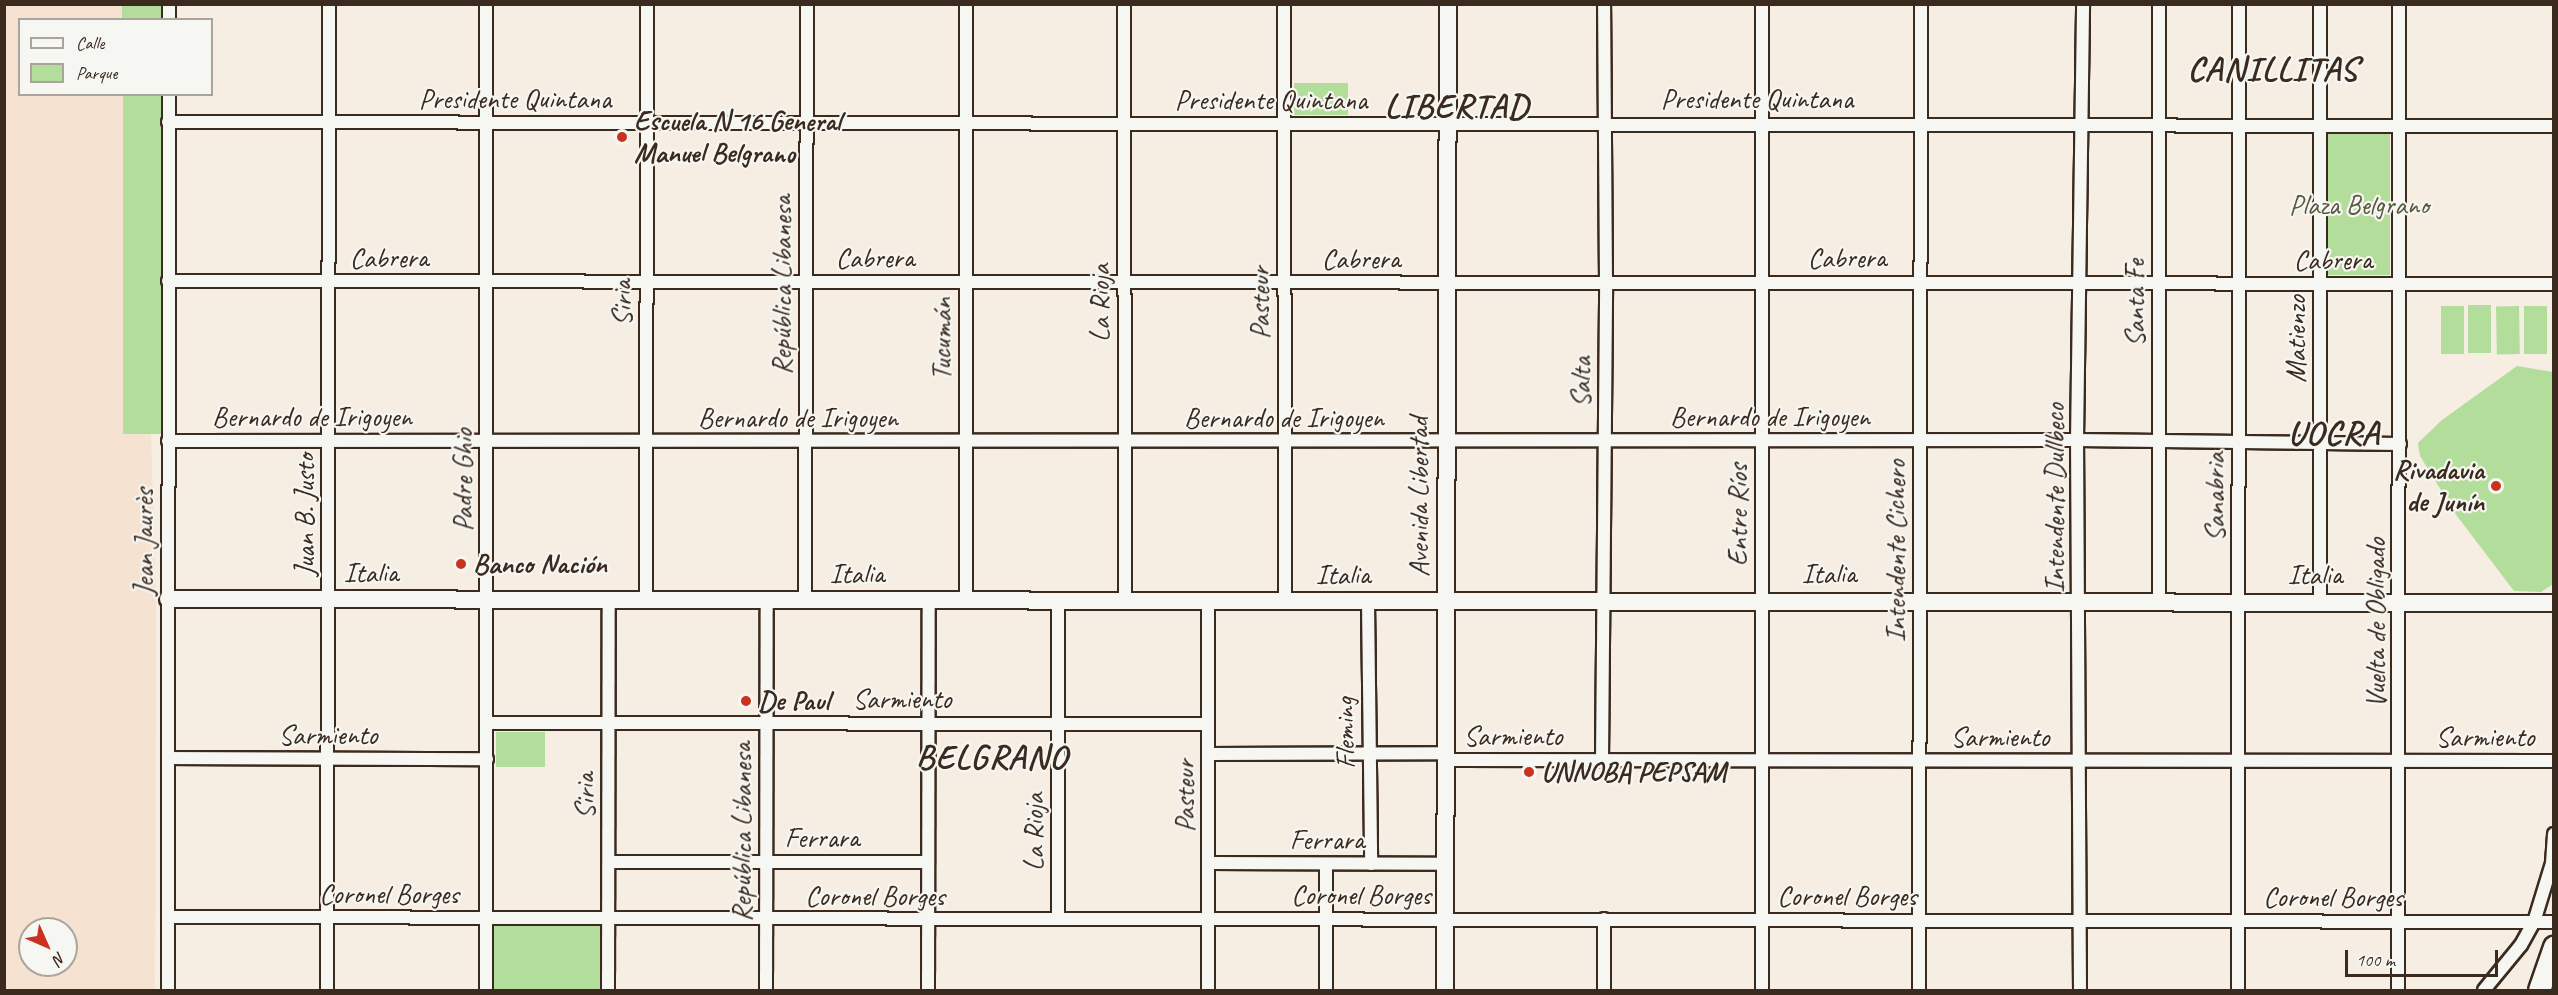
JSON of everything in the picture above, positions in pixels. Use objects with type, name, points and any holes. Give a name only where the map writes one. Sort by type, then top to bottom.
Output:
[{"type":"highway","points":[[2539,990],[2553,947]]},
{"type":"street","name":"Juan B. Justo","points":[[327,990],[329,4]]},
{"type":"street","name":"Padre Ghio","points":[[486,4],[486,990]]},
{"type":"street","name":"Siria","points":[[646,4],[646,601]]},
{"type":"street","name":"República Libanesa","points":[[805,601],[807,4]]},
{"type":"street","name":"Tucumán","points":[[966,4],[966,601]]},
{"type":"street","name":"La Rioja","points":[[1124,4],[1125,602]]},
{"type":"street","name":"Pasteur","points":[[1284,4],[1285,602]]},
{"type":"street","name":"Avenida Libertad","points":[[1445,990],[1448,4]]},
{"type":"street","name":"Salta","points":[[1602,760],[1606,282],[1604,4]]},
{"type":"street","name":"Entre Ríos","points":[[1762,4],[1762,990]]},
{"type":"street","name":"Intendente Cichero","points":[[1919,990],[1921,4]]},
{"type":"street","name":"Intendente Dullbeco","points":[[2080,990],[2077,440],[2083,4]]},
{"type":"street","name":"Santa Fe","points":[[2158,602],[2159,4]]},
{"type":"street","name":"Sanabria","points":[[2238,990],[2239,4]]},
{"type":"street","name":"Matienzo","points":[[2320,4],[2320,602]]},
{"type":"street","name":"Vuelta de Obligado","points":[[2398,990],[2399,4]]},
{"type":"street","name":"Jean Jaurès","points":[[168,990],[169,96]]},
{"type":"street","name":"Presidente Quintana","points":[[168,122],[2159,123],[2553,126]]},
{"type":"street","name":"Cabrera","points":[[168,281],[2553,284]]},
{"type":"street","name":"Bernardo de Irigoyen","points":[[168,441],[2077,440],[2400,444]]},
{"type":"street","name":"Italia","points":[[168,599],[2553,603]]},
{"type":"street","name":"Siria","points":[[608,990],[609,601]]},
{"type":"street","name":"República Libanesa","points":[[766,990],[767,601]]},
{"type":"street","points":[[928,990],[929,601]]},
{"type":"street","name":"La Rioja","points":[[1058,602],[1058,919]]},
{"type":"street","name":"Pasteur","points":[[1208,602],[1208,990]]},
{"type":"street","name":"Fleming","points":[[1368,602],[1371,864]]},
{"type":"street","name":"Sarmiento","points":[[487,723],[1208,724]]},
{"type":"street","name":"Sarmiento","points":[[1208,754],[1370,753],[1445,757],[1762,761],[2553,761]]},
{"type":"street","name":"Sarmiento","points":[[168,758],[487,759]]},
{"type":"street","points":[[2484,990],[2521,945],[2534,922],[2552,863],[2553,834]]},
{"type":"street","name":"Ferrara","points":[[609,862],[928,862]]},
{"type":"street","name":"Ferrara","points":[[1209,863],[1445,864]]},
{"type":"street","points":[[1326,864],[1326,990]]},
{"type":"street","name":"Coronel Borges","points":[[168,917],[2553,922]]},
{"type":"street","points":[[1604,919],[1604,990]]},
{"type":"shaded area","points":[[5,5],[122,5],[122,18],[18,18],[18,96],[123,96],[127,434],[151,434],[156,608],[155,990],[5,990]]},
{"type":"green space","points":[[122,5],[162,5],[162,18],[122,18]]},
{"type":"green space","points":[[1294,83],[1348,83],[1348,115],[1294,115]]},
{"type":"green space","points":[[123,96],[162,96],[162,434],[123,434]]},
{"type":"green space","name":"Plaza Belgrano","points":[[2327,134],[2390,134],[2390,275],[2327,275]]},
{"type":"green space","points":[[2468,305],[2491,305],[2491,353],[2468,353]]},
{"type":"green space","points":[[2441,306],[2464,306],[2464,354],[2441,354]]},
{"type":"green space","points":[[2496,306],[2519,306],[2520,354],[2497,354]]},
{"type":"green space","points":[[2524,306],[2547,306],[2547,354],[2524,354]]},
{"type":"green space","name":"Rivadavia de Junín","points":[[2517,366],[2553,372],[2553,584],[2541,592],[2514,591],[2457,516],[2420,456],[2418,443],[2442,420]]},
{"type":"green space","points":[[496,732],[545,732],[545,767],[496,767]]},
{"type":"green space","points":[[494,925],[601,925],[601,990],[494,990]]},
{"type":"place","name":"Escuela N 16 General Manuel Belgrano","points":[[622,137]]},
{"type":"place","name":"Rivadavia de Junín","points":[[2496,486]]},
{"type":"place","name":"Banco Nación","points":[[461,564]]},
{"type":"place","name":"De Paul","points":[[746,701]]},
{"type":"place","name":"UNNOBA PEPSAM","points":[[1529,772]]},
{"type":"district","name":"CANILLITAS","points":[[2273,69]]},
{"type":"district","name":"LIBERTAD","points":[[1457,106]]},
{"type":"district","name":"UOCRA","points":[[2334,433]]},
{"type":"district","name":"BELGRANO","points":[[992,757]]}]
